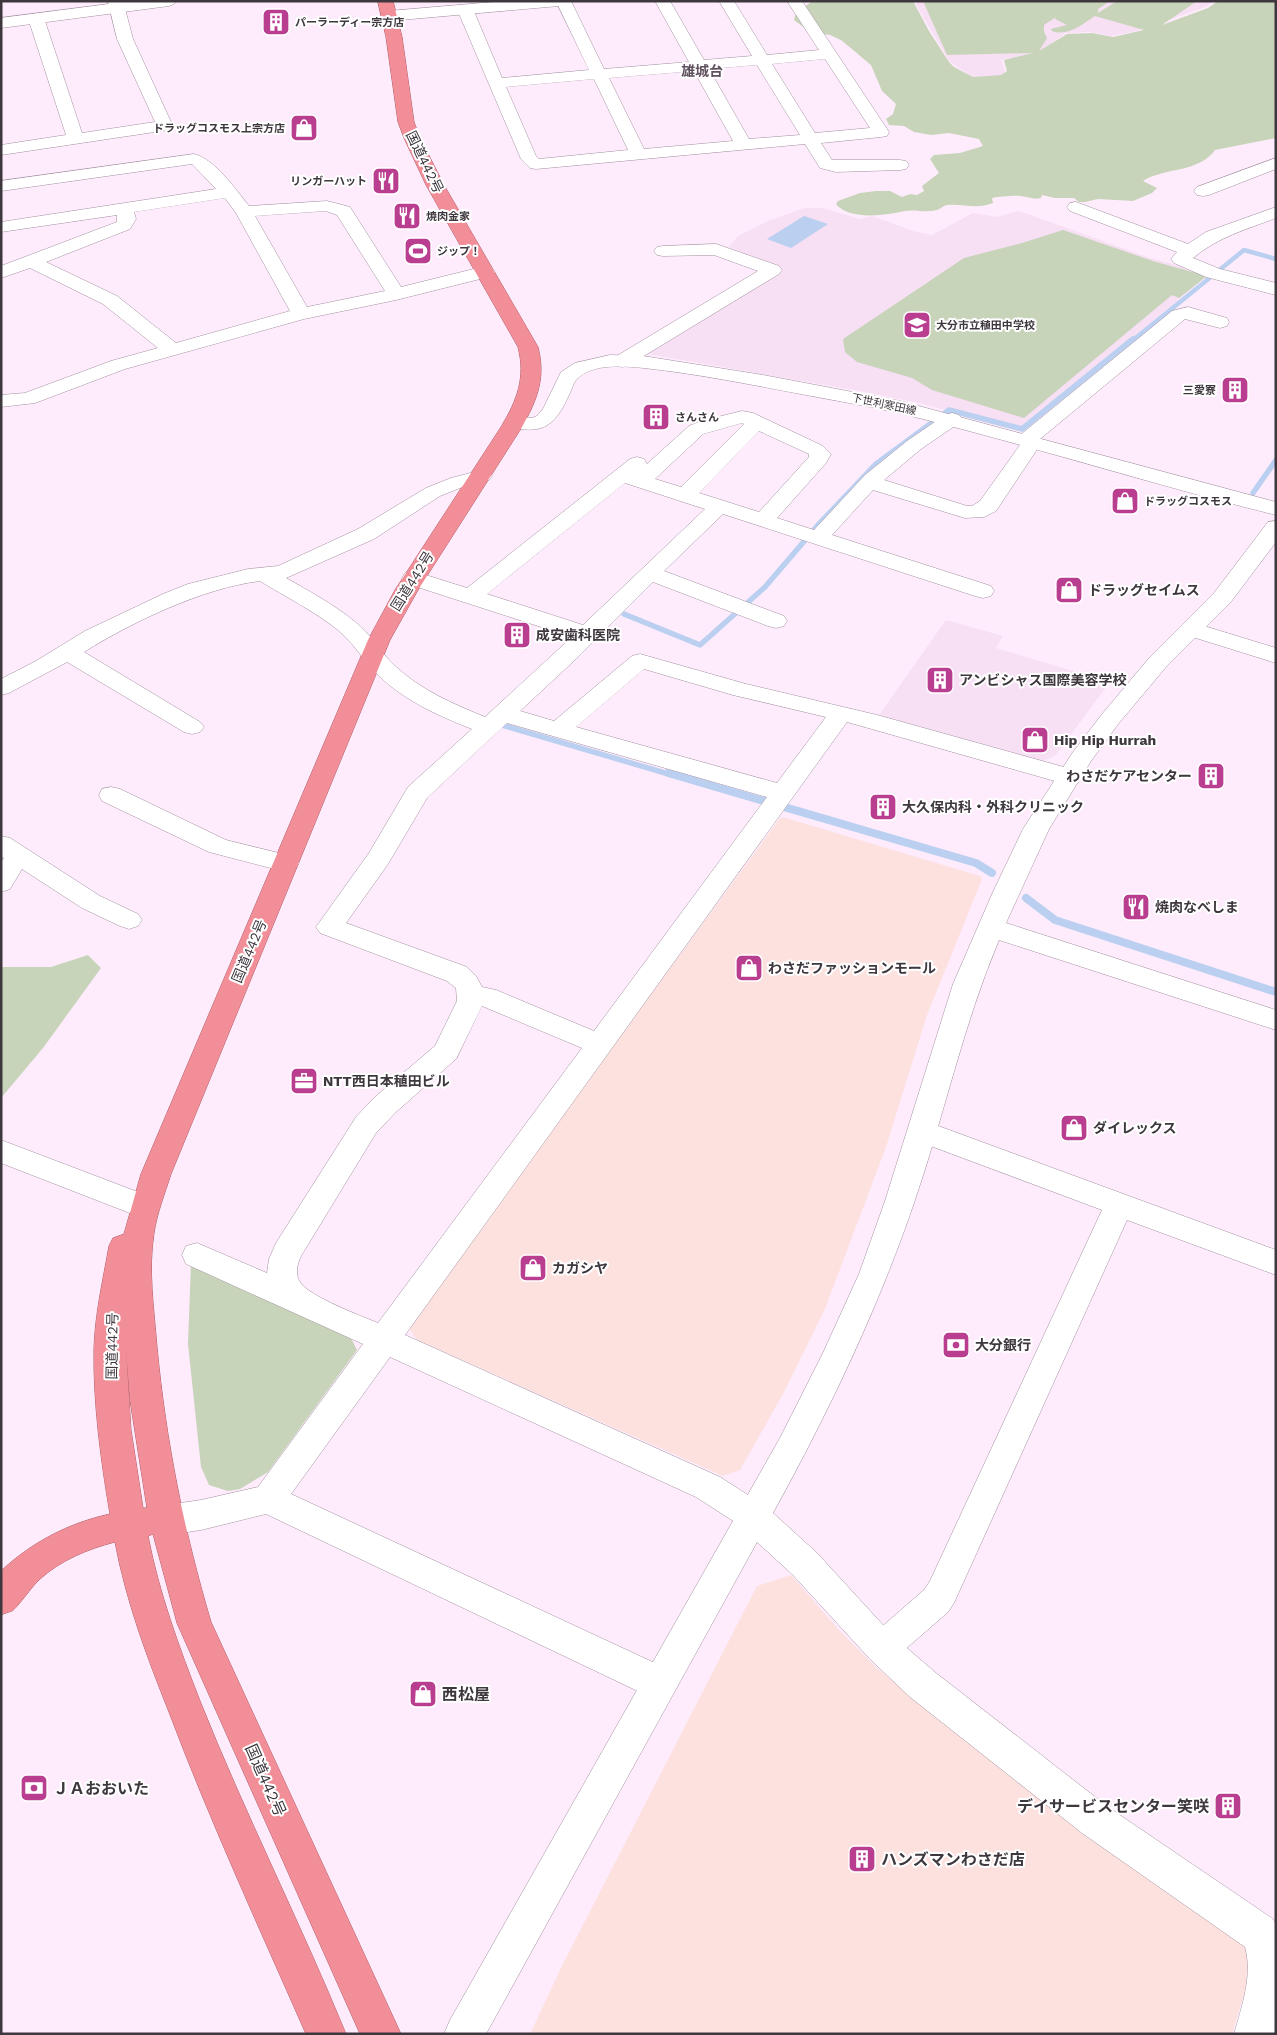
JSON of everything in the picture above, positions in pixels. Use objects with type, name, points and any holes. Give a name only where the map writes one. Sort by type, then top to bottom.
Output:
[{"type":"highway","name":"国道442号","points":[[326,2034],[202,1752],[158,1638],[137,1568],[128,1524],[115,1430],[110,1350],[116,1285],[124,1245],[156,1174],[373,655],[390,618],[413,578],[482,476],[514,422],[529,389],[532,362],[524,340],[435,185],[406,122],[387,9]]},
{"type":"highway","name":"国道442号","points":[[156,1174],[139,1232],[136,1286],[146,1400],[166,1520],[178,1568],[194,1623],[381,2034]]},
{"type":"highway","points":[[1,1599],[25,1569],[43,1556],[91,1535],[128,1524],[166,1520]]},
{"type":"street","points":[[38,1],[40,18],[76,140]]},
{"type":"street","points":[[1,23],[117,4],[169,1]]},
{"type":"street","points":[[387,9],[465,10],[561,1],[640,155]]},
{"type":"street","points":[[662,1],[744,145]]},
{"type":"street","points":[[726,1],[811,139],[830,166],[900,165]]},
{"type":"street","points":[[465,10],[531,162],[546,164],[881,132],[794,1]]},
{"type":"street","points":[[1,150],[162,126],[164,122],[125,39],[117,4]]},
{"type":"street","points":[[497,83],[829,54]]},
{"type":"street","points":[[1,186],[194,159],[204,164],[244,212],[301,314]]},
{"type":"street","points":[[1204,190],[1276,163]]},
{"type":"street","points":[[1,227],[229,192]]},
{"type":"street","points":[[244,212],[327,206],[344,211],[396,294]]},
{"type":"street","points":[[1076,207],[1190,250]]},
{"type":"street","points":[[4,270],[124,225],[127,219],[124,208]]},
{"type":"street","points":[[1276,212],[1212,236],[1190,250],[1181,259],[1216,274],[1276,289]]},
{"type":"street","points":[[622,361],[773,270],[716,250],[662,251]]},
{"type":"street","points":[[29,261],[110,300],[173,350]]},
{"type":"street","points":[[1,401],[28,399],[107,368],[301,314],[396,294],[486,272]]},
{"type":"street","points":[[869,482],[966,512],[976,512],[988,506],[1029,441],[1179,315],[1188,313],[1220,322]]},
{"type":"street","name":"下世利寒田線","points":[[514,422],[534,424],[544,420],[552,411],[565,381],[577,370],[592,364],[622,361],[689,368],[876,402],[952,419],[1276,509]]},
{"type":"street","points":[[471,596],[631,478],[658,445],[667,443],[679,444],[704,426],[744,416],[821,454],[819,459],[763,520]]},
{"type":"street","points":[[818,538],[869,482],[914,445],[952,419]]},
{"type":"street","points":[[685,495],[757,422]]},
{"type":"street","points":[[1,688],[98,634],[184,594],[248,576],[283,572],[378,528],[433,492],[458,482],[482,476]]},
{"type":"street","points":[[631,478],[983,591]]},
{"type":"street","points":[[297,1301],[286,1288],[281,1273],[282,1262],[287,1252],[366,1125],[386,1104],[446,1052],[471,1001],[468,985],[457,974],[329,926],[379,858],[417,793],[720,506]]},
{"type":"street","points":[[464,2034],[792,1448],[852,1326],[894,1219],[967,984],[1036,829],[1069,777],[1111,718],[1158,662],[1232,586],[1276,527]]},
{"type":"street","points":[[650,573],[776,621]]},
{"type":"street","points":[[263,574],[347,626],[394,678],[421,697],[495,720],[558,730],[782,793]]},
{"type":"street","points":[[413,578],[587,634]]},
{"type":"street","points":[[1192,629],[1276,656]]},
{"type":"street","points":[[68,652],[192,727]]},
{"type":"street","points":[[558,730],[640,661],[741,690],[841,713],[1069,777]]},
{"type":"street","points":[[268,1499],[841,713]]},
{"type":"street","points":[[111,795],[208,842],[286,863]]},
{"type":"street","points":[[1,883],[10,850],[92,902],[129,920]]},
{"type":"street","points":[[991,928],[1276,1020]]},
{"type":"street","points":[[471,995],[486,997],[600,1044]]},
{"type":"street","points":[[922,1131],[1276,1263]]},
{"type":"street","points":[[1,1152],[140,1206]]},
{"type":"street","points":[[882,1648],[936,1601],[942,1592],[1119,1205]]},
{"type":"street","points":[[197,1255],[708,1487],[753,1516],[804,1564],[882,1648],[923,1685],[1095,1820],[1158,1865],[1251,1926],[1265,1939],[1272,1947],[1270,1968],[1267,1987],[1254,2034]]},
{"type":"street","points":[[166,1520],[201,1515],[268,1499],[659,1683]]},
{"type":"shaded area","points":[[914,1],[1214,1],[1205,7],[1137,31],[1111,36],[1090,32],[1066,33],[1039,52],[1001,60],[1005,71],[1000,76],[972,77],[949,61]]},
{"type":"shaded area","name":"大分市立稙田中学校","points":[[804,208],[823,208],[860,219],[872,216],[916,232],[932,235],[973,213],[997,217],[1018,211],[1150,258],[1203,272],[1207,276],[1021,430],[919,403],[860,391],[642,353],[783,269],[729,247],[738,236],[768,221]]},
{"type":"shaded area","points":[[946,620],[1003,636],[996,648],[1110,682],[1055,756],[1043,761],[879,715]]},
{"type":"shaded area","points":[[780,818],[786,818],[980,876],[982,879],[927,1015],[886,1147],[825,1309],[783,1394],[740,1470],[723,1476],[417,1340],[410,1330],[410,1324]]},
{"type":"shaded area","name":"ハンズマンわさだ店","points":[[791,1575],[840,1631],[878,1669],[1032,1793],[1256,1954],[1232,2034],[530,2034],[562,1966],[757,1586]]},
{"type":"green space","points":[[813,1],[913,1],[949,62],[954,67],[973,77],[1001,75],[1007,71],[1004,60],[1033,53],[947,55],[923,1],[1110,1],[1098,9],[1098,13],[1117,1],[1197,1],[1162,25],[1208,8],[1218,1],[1276,1],[1276,138],[1215,150],[1200,163],[1161,173],[1143,181],[1157,188],[1152,193],[1133,201],[1098,199],[1079,202],[1074,198],[1055,198],[1042,195],[1041,198],[1036,199],[1010,196],[992,198],[993,203],[987,205],[947,205],[933,211],[909,211],[879,215],[850,213],[836,204],[838,201],[860,193],[876,191],[890,191],[902,197],[910,194],[917,195],[924,191],[922,186],[939,173],[930,159],[934,155],[960,153],[983,146],[979,139],[949,133],[931,135],[914,132],[904,126],[889,125],[886,119],[893,114],[896,104],[882,91],[871,65],[841,40],[830,35],[810,32],[794,20],[796,12]],"holes":[[[1095,16],[1144,30],[1113,37],[1092,33],[1067,34],[1039,51],[1047,38],[1044,32],[1044,25],[1056,17],[1055,19],[1067,25],[1051,29],[1052,31],[1064,32],[1075,29]]]},
{"type":"green space","points":[[1063,230],[1153,261],[1207,276],[1179,298],[1172,295],[1024,418],[932,390],[912,378],[857,362],[845,352],[843,339],[964,258]]},
{"type":"green space","points":[[88,955],[101,968],[43,1048],[1,1098],[1,967],[51,967]]},
{"type":"green space","points":[[191,1263],[349,1334],[357,1350],[268,1472],[240,1489],[228,1491],[209,1485],[201,1467],[188,1344]]},
{"type":"water","points":[[804,216],[828,224],[791,248],[767,239]]},
{"type":"waterway","points":[[1132,341],[1244,250],[1276,259]]},
{"type":"waterway","points":[[624,614],[700,645],[765,587],[818,525],[876,464],[949,410],[1022,429],[1133,339]]},
{"type":"waterway","points":[[1253,493],[1276,460]]},
{"type":"waterway","points":[[495,723],[672,775]]},
{"type":"waterway","points":[[668,773],[976,863],[992,873]]},
{"type":"waterway","points":[[1026,898],[1055,920],[1276,992]]},
{"type":"place","name":"パーラーディー宗方店","points":[[276,22]]},
{"type":"place","name":"ドラッグコスモス上宗方店","points":[[304,128]]},
{"type":"place","name":"リンガーハット","points":[[386,181]]},
{"type":"place","name":"焼肉金家","points":[[407,216]]},
{"type":"place","name":"ジップ！","points":[[418,251]]},
{"type":"place","name":"大分市立稙田中学校","points":[[917,325]]},
{"type":"place","name":"三愛寮","points":[[1235,390]]},
{"type":"place","name":"さんさん","points":[[656,417]]},
{"type":"place","name":"ドラッグコスモス","points":[[1125,501]]},
{"type":"place","name":"ドラッグセイムス","points":[[1069,590]]},
{"type":"place","name":"成安歯科医院","points":[[517,635]]},
{"type":"place","name":"アンビシャス国際美容学校","points":[[940,680]]},
{"type":"place","name":"Hip Hip Hurrah","points":[[1035,740]]},
{"type":"place","name":"わさだケアセンター","points":[[1211,776]]},
{"type":"place","name":"大久保内科・外科クリニック","points":[[883,807]]},
{"type":"place","name":"焼肉なべしま","points":[[1136,907]]},
{"type":"place","name":"わさだファッションモール","points":[[749,968]]},
{"type":"place","name":"NTT西日本稙田ビル","points":[[304,1081]]},
{"type":"place","name":"ダイレックス","points":[[1074,1128]]},
{"type":"place","name":"カガシヤ","points":[[533,1268]]},
{"type":"place","name":"大分銀行","points":[[956,1345]]},
{"type":"place","name":"西松屋","points":[[423,1694]]},
{"type":"place","name":"ＪＡおおいた","points":[[34,1788]]},
{"type":"place","name":"デイサービスセンター笑咲","points":[[1228,1806]]},
{"type":"place","name":"ハンズマンわさだ店","points":[[862,1859]]},
{"type":"district","name":"雄城台","points":[[702,71]]}]
